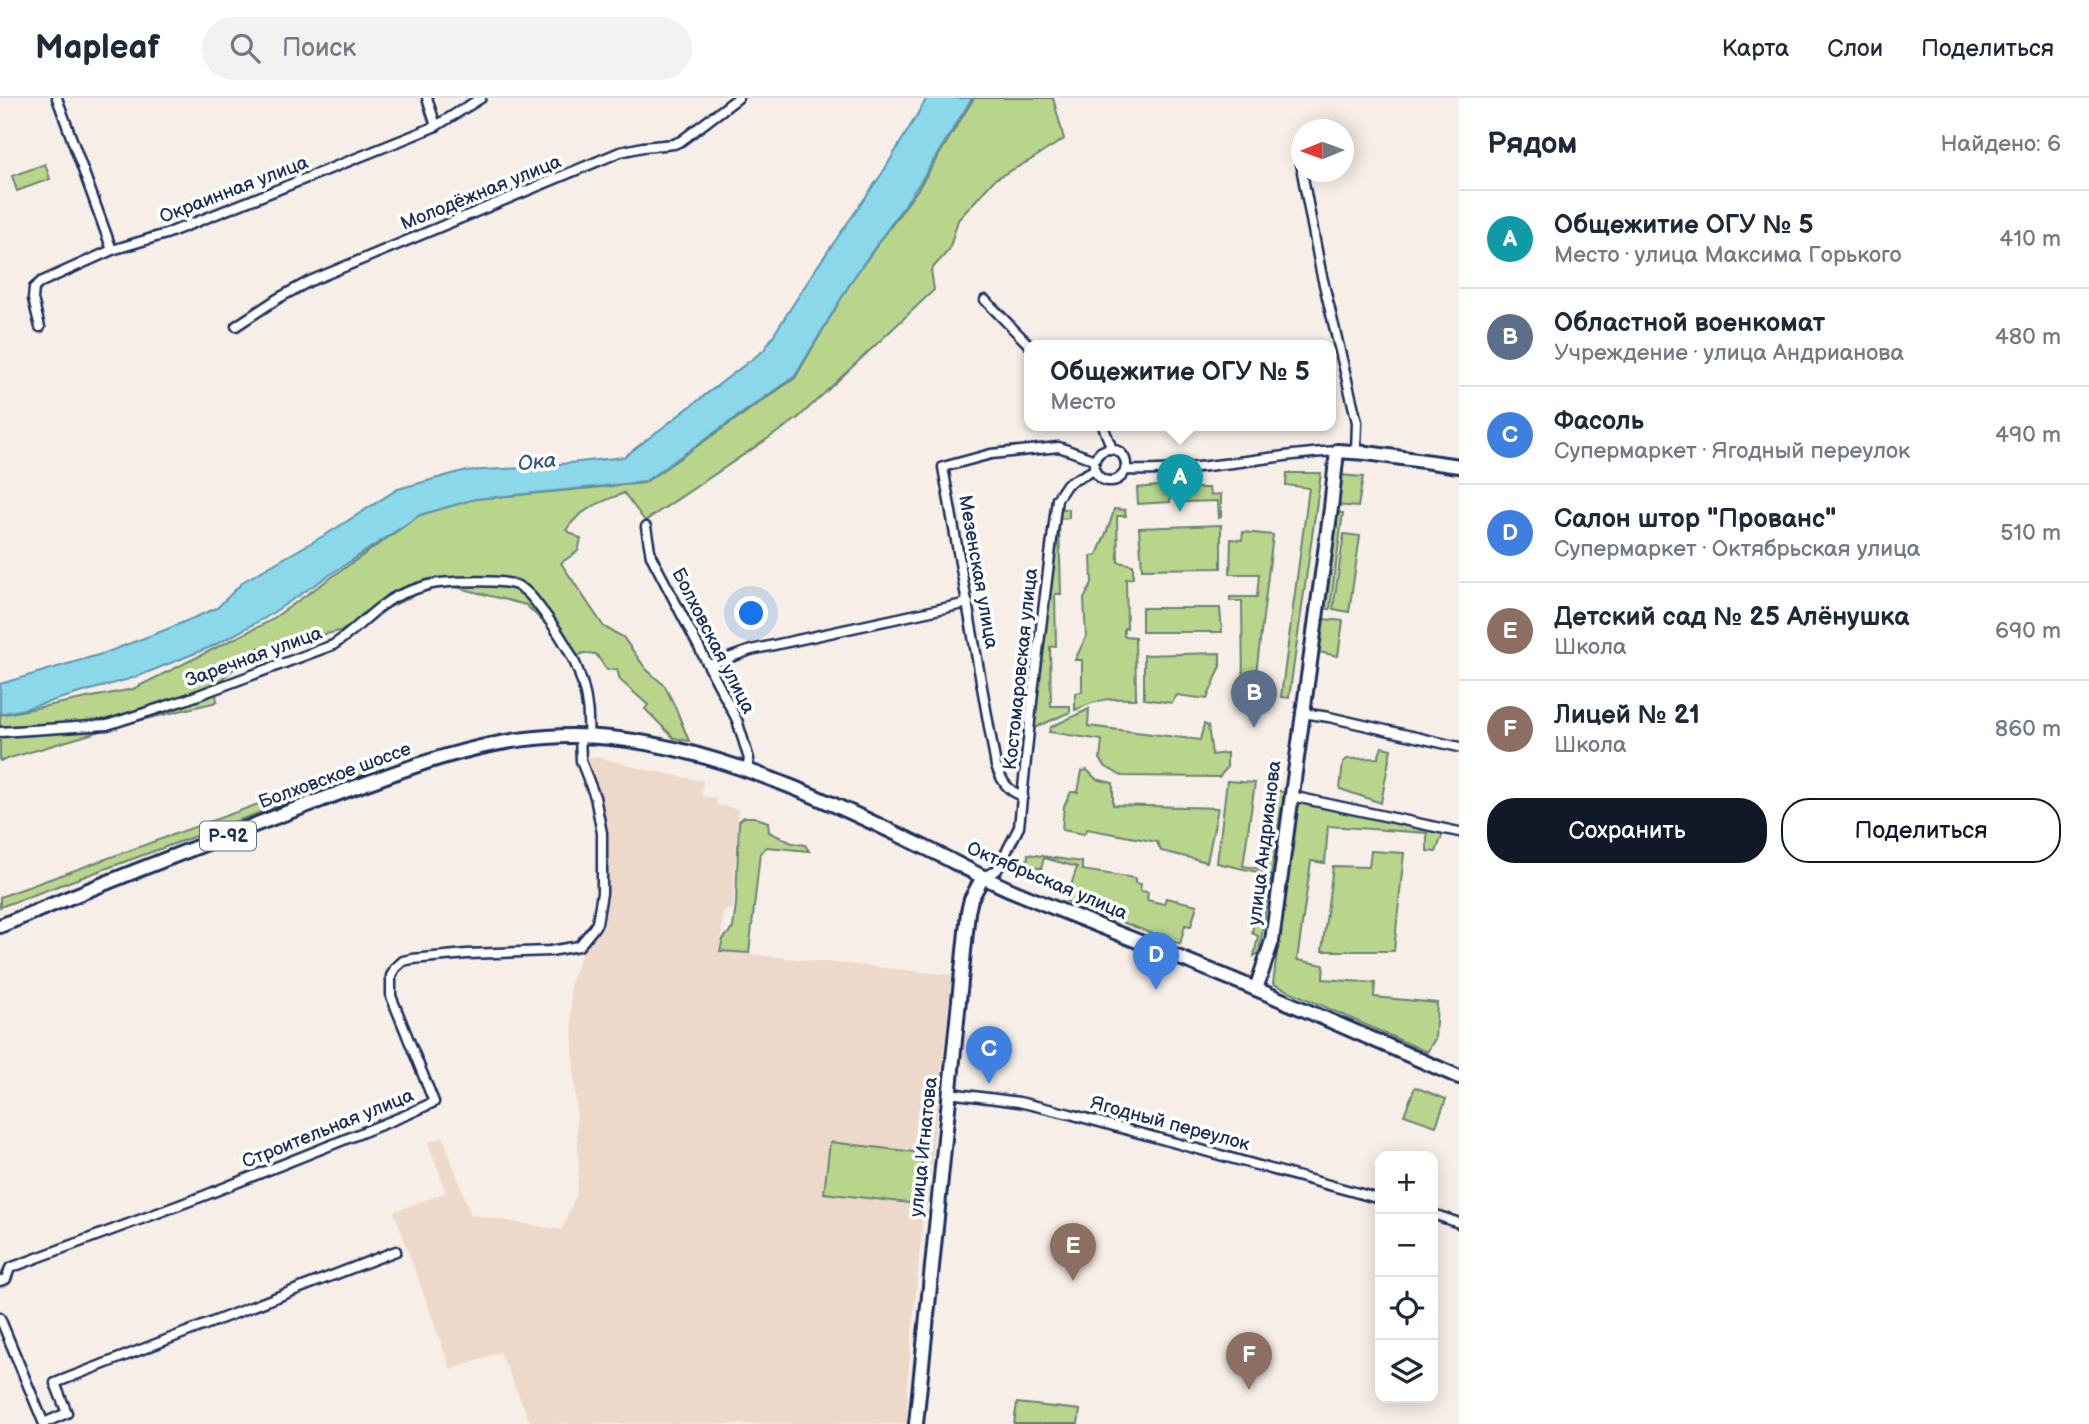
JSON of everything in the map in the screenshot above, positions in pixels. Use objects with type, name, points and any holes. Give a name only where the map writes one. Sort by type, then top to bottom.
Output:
[{"type":"main road","points":[[1337,451],[1459,466]]},
{"type":"main road","name":"улица Андрианова","points":[[1256,989],[1272,941],[1337,451]]},
{"type":"main road","name":"Болховское шоссе","points":[[0,926],[262,822],[406,769],[503,742],[542,737],[615,738]]},
{"type":"main road","name":"Октябрьская улица","points":[[615,738],[690,753],[747,770],[882,827],[1018,893],[1256,989],[1459,1077]]},
{"type":"main road","name":"улица Игнатова","points":[[916,1424],[968,912],[971,899],[983,877]]},
{"type":"street","points":[[57,98],[112,250]]},
{"type":"street","points":[[427,98],[436,126]]},
{"type":"street","name":"Окраинная улица","points":[[40,327],[33,299],[34,288],[41,282],[112,250],[166,234],[436,126],[481,98]]},
{"type":"street","name":"Молодёжная улица","points":[[236,326],[310,281],[450,222],[620,152],[681,141],[738,98]]},
{"type":"street","points":[[1304,182],[1321,272],[1357,422],[1356,452]]},
{"type":"street","points":[[985,300],[1024,340]]},
{"type":"street","points":[[1104,431],[1112,449],[1123,456],[1125,470],[1118,479],[1108,481],[1099,477],[1094,470],[1095,460],[1101,451],[1112,449]]},
{"type":"street","name":"Мезенская улица","points":[[1023,796],[1006,787],[996,766],[943,467],[991,454],[1059,447],[1095,460]]},
{"type":"street","points":[[1125,470],[1173,469],[1337,451]]},
{"type":"street","name":"Костомаровская улица","points":[[983,877],[997,870],[1019,827],[1054,509],[1067,484],[1094,470]]},
{"type":"street","name":"Болховская улица","points":[[646,527],[651,556],[737,720],[749,759],[747,770]]},
{"type":"street","name":"Заречная улица","points":[[0,732],[107,725],[333,645],[397,596],[428,585],[514,583],[526,591],[538,605],[561,636],[575,662],[586,692],[589,717],[584,736]]},
{"type":"street","points":[[709,665],[751,650],[968,603]]},
{"type":"street","points":[[1302,713],[1459,747]]},
{"type":"street","name":"Строительная улица","points":[[0,1282],[6,1279],[10,1268],[244,1180],[434,1102],[391,996],[391,976],[403,961],[412,959],[550,951],[579,946],[593,929],[597,923],[602,893],[601,833],[595,797],[581,761],[584,736]]},
{"type":"street","points":[[1291,796],[1459,832]]},
{"type":"street","name":"Ягодный переулок","points":[[949,1093],[1019,1102],[1070,1114],[1375,1198]]},
{"type":"street","points":[[1438,1216],[1459,1223]]},
{"type":"street","points":[[0,1318],[44,1424],[67,1413],[55,1383],[396,1251]]},
{"type":"shaded area","points":[[586,757],[598,757],[703,781],[702,796],[716,798],[717,805],[738,809],[733,908],[723,912],[721,951],[952,975],[927,1205],[924,1206],[907,1387],[907,1424],[531,1424],[500,1352],[451,1370],[394,1212],[446,1192],[428,1142],[443,1137],[471,1215],[561,1230],[576,1196],[579,1170],[570,984],[582,953],[600,921],[605,835]]},
{"type":"green space","points":[[974,98],[1053,98],[1064,139],[995,179],[958,220],[949,250],[931,270],[934,290],[797,419],[645,521],[624,493],[585,511],[566,530],[581,539],[578,551],[561,563],[604,627],[623,637],[646,669],[665,686],[689,741],[674,738],[645,709],[648,705],[620,680],[617,669],[607,670],[596,654],[583,653],[576,658],[571,649],[526,605],[440,583],[340,631],[258,648],[215,685],[217,702],[121,725],[0,761],[0,715],[133,689],[268,622],[420,515],[475,499],[644,483],[795,378],[852,280],[918,189]]},
{"type":"green space","points":[[45,164],[50,179],[17,191],[12,176]]},
{"type":"green space","points":[[1287,473],[1321,473],[1289,698],[1281,697],[1309,488],[1286,485]]},
{"type":"green space","points":[[1340,475],[1363,477],[1358,507],[1336,505]]},
{"type":"green space","points":[[1195,483],[1196,488],[1209,488],[1210,495],[1221,494],[1221,517],[1219,518],[1218,501],[1184,502],[1182,484]]},
{"type":"green space","points":[[1178,484],[1178,493],[1170,494],[1170,502],[1138,504],[1137,488]]},
{"type":"green space","points":[[1059,509],[1069,509],[1069,518],[1060,519],[1059,522],[1061,594],[1055,594],[1056,646],[1050,647],[1051,706],[1070,706],[1070,712],[1032,729]]},
{"type":"green space","points":[[1114,509],[1125,510],[1126,516],[1117,516],[1118,562],[1133,565],[1133,578],[1126,579],[1127,628],[1124,628],[1124,636],[1135,637],[1136,699],[1105,700],[1075,710],[1075,693],[1082,692],[1082,660],[1075,660],[1086,637],[1084,599],[1092,583],[1091,556],[1097,555]]},
{"type":"green space","points":[[1335,512],[1343,513],[1330,609],[1323,608]]},
{"type":"green space","points":[[1221,525],[1221,568],[1142,569],[1139,528]]},
{"type":"green space","points":[[1243,532],[1273,535],[1254,690],[1243,690],[1242,601],[1230,601],[1230,597],[1257,597],[1259,574],[1230,574],[1231,539],[1242,540]]},
{"type":"green space","points":[[1344,534],[1360,536],[1349,612],[1333,609]]},
{"type":"green space","points":[[1142,608],[1220,608],[1222,632],[1142,632]]},
{"type":"green space","points":[[1323,619],[1343,621],[1338,656],[1318,652]]},
{"type":"green space","points":[[1220,653],[1220,668],[1207,699],[1177,695],[1172,703],[1144,699],[1144,655]]},
{"type":"green space","points":[[1089,709],[1088,726],[1200,740],[1204,724],[1208,726],[1212,755],[1227,753],[1227,768],[1219,777],[1122,776],[1106,767],[1100,760],[1102,740],[1049,732],[1051,727]]},
{"type":"green space","points":[[1382,747],[1391,749],[1381,803],[1340,789],[1343,762],[1347,759],[1378,758]]},
{"type":"green space","points":[[364,766],[366,774],[0,907],[0,897]]},
{"type":"green space","points":[[1087,770],[1096,779],[1113,783],[1113,805],[1218,808],[1207,862],[1161,851],[1157,842],[1087,829],[1084,834],[1062,830],[1064,806],[1071,792],[1078,792],[1082,771]]},
{"type":"green space","points":[[1227,781],[1255,783],[1243,866],[1262,869],[1274,788],[1284,793],[1259,953],[1254,956],[1258,936],[1252,933],[1262,873],[1217,863]]},
{"type":"green space","points":[[1297,802],[1443,833],[1436,852],[1427,851],[1427,833],[1328,826],[1325,863],[1311,861],[1297,960],[1324,965],[1323,979],[1375,983],[1374,997],[1437,1003],[1435,1039],[1427,1052],[1273,984]]},
{"type":"green space","points":[[744,817],[768,822],[769,832],[792,843],[805,845],[809,851],[767,847],[760,853],[749,953],[720,951],[723,939],[733,928],[739,821]]},
{"type":"green space","points":[[1371,851],[1404,853],[1394,951],[1322,951],[1333,866],[1369,867]]},
{"type":"green space","points":[[1028,854],[1082,862],[1082,870],[1135,878],[1135,883],[1141,884],[1140,891],[1148,892],[1147,900],[1164,904],[1166,898],[1197,905],[1191,926],[1185,925],[1180,944],[1066,901],[1077,867],[1044,858],[1041,869],[1027,864]]},
{"type":"green space","points":[[1415,1087],[1446,1099],[1436,1126],[1404,1115]]},
{"type":"green space","points":[[830,1142],[923,1153],[917,1204],[824,1193]]},
{"type":"green space","points":[[1017,1403],[1080,1410],[1078,1424],[1014,1424]]},
{"type":"water","points":[[927,98],[972,98],[919,184],[852,280],[795,376],[644,482],[475,499],[420,515],[265,618],[213,646],[136,677],[0,714],[0,684],[105,653],[217,608],[244,581],[398,489],[463,471],[524,468],[624,457],[764,350],[883,172]]},
{"type":"place","name":"Общежитие ОГУ № 5","points":[[1180,512]]},
{"type":"place","name":"Областной военкомат","points":[[1254,728]]},
{"type":"place","name":"Салон штор \"Прованс\"","points":[[1156,990]]},
{"type":"place","name":"Фасоль","points":[[989,1084]]},
{"type":"place","name":"Детский сад № 25 Алёнушка","points":[[1073,1281]]},
{"type":"place","name":"Лицей № 21","points":[[1249,1390]]},
{"type":"water label","name":"Ока","points":[[537,462]]}]
